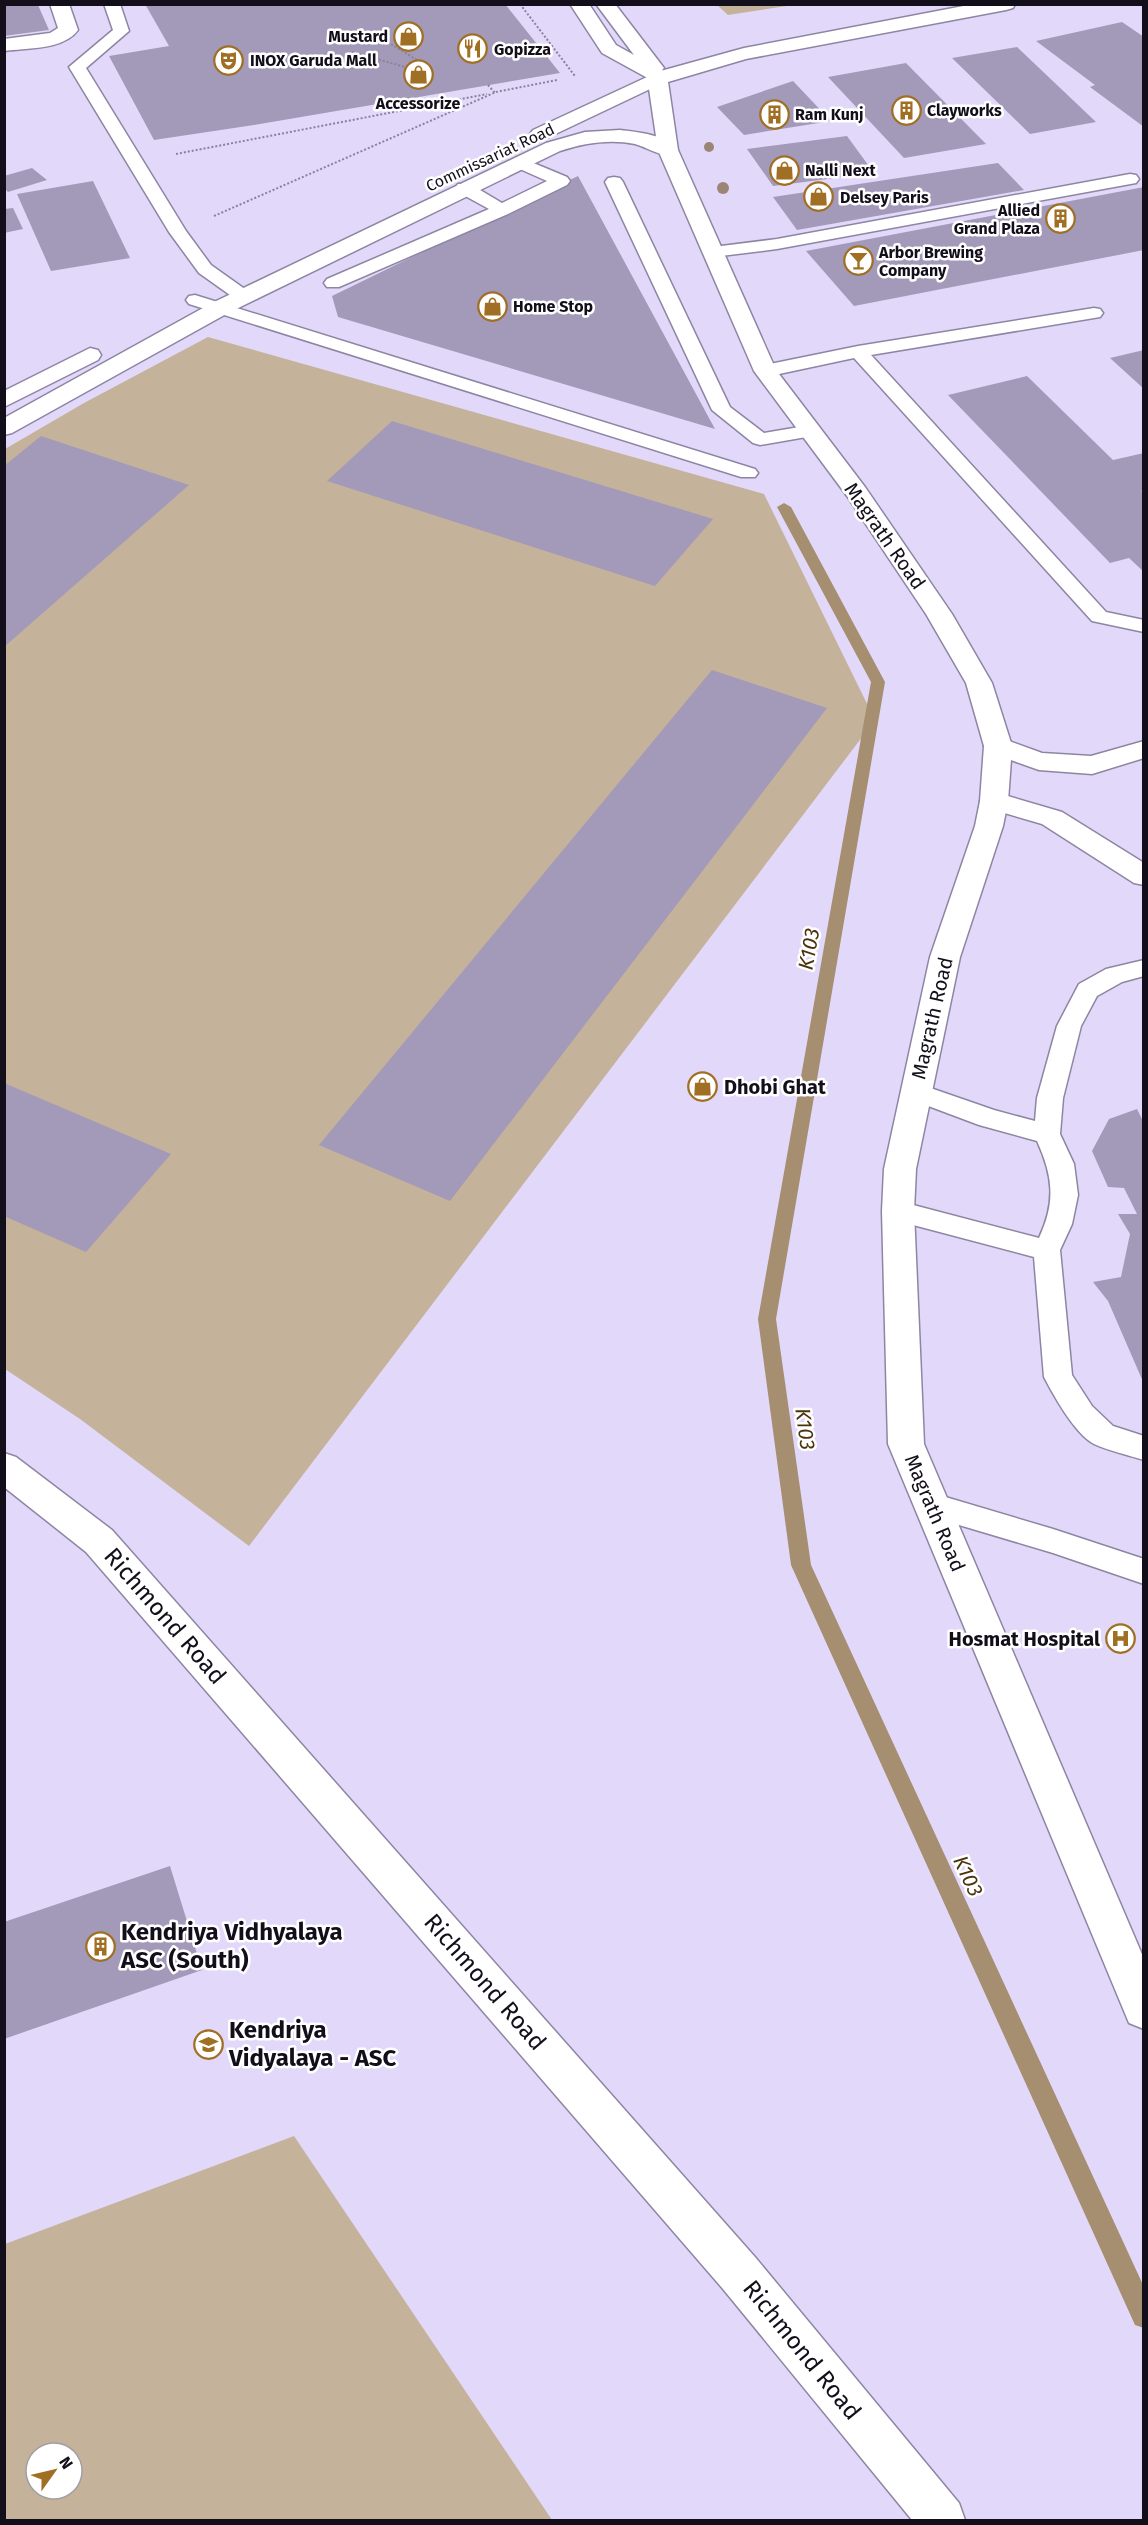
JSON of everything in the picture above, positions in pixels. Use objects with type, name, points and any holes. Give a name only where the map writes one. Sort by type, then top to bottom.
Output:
[{"type":"main road","points":[[4,45],[55,38],[68,30],[59,4]]},
{"type":"main road","points":[[579,4],[609,49],[660,77]]},
{"type":"main road","points":[[605,4],[660,77]]},
{"type":"main road","name":"Commissariat Road","points":[[4,428],[220,308],[234,291],[549,140],[660,77],[744,54],[1006,4]]},
{"type":"main road","name":"Magrath Road","points":[[660,77],[658,82],[668,150],[765,371],[856,492],[939,614],[979,683],[998,746],[994,801],[989,826],[945,957],[900,1169],[898,1211],[906,1444],[1141,1994]]},
{"type":"main road","name":"Commissariat Road","points":[[153,322],[195,300],[234,291],[464,188],[519,162],[549,140],[640,139],[668,150]]},
{"type":"main road","points":[[4,400],[110,344]]},
{"type":"main road","points":[[998,746],[1039,761],[1092,765],[1143,749]]},
{"type":"main road","points":[[994,801],[1052,818],[1143,876]]},
{"type":"main road","name":"Richmond Road","points":[[4,1467],[99,1541],[739,2273],[942,2520]]},
{"type":"lane","points":[[112,4],[121,31],[77,67],[178,232],[205,269],[234,291]]},
{"type":"lane","points":[[333,283],[502,210],[561,181],[519,162]]},
{"type":"lane","points":[[713,252],[777,244],[1130,179]]},
{"type":"lane","points":[[614,182],[722,410],[760,439],[811,431]]},
{"type":"lane","points":[[464,188],[502,210]]},
{"type":"lane","points":[[195,300],[748,473]]},
{"type":"lane","points":[[765,371],[858,352],[1094,313]]},
{"type":"lane","points":[[858,352],[1099,617],[1143,626]]},
{"type":"lane","points":[[1143,968],[1115,975],[1088,990],[1069,1026],[1050,1098],[1047,1134],[1061,1164],[1065,1195],[1059,1224],[1047,1250],[1058,1377],[1082,1414],[1103,1435],[1143,1448]]},
{"type":"lane","points":[[916,1092],[988,1118],[1047,1134]]},
{"type":"lane","points":[[898,1211],[1047,1250]]},
{"type":"lane","points":[[932,1505],[1053,1541],[1143,1572]]},
{"type":"path","points":[[520,4],[575,77]]},
{"type":"path","points":[[381,38],[417,60]]},
{"type":"path","points":[[352,52],[405,67]]},
{"type":"path","points":[[134,162],[564,79]]},
{"type":"path","points":[[488,85],[496,92]]},
{"type":"path","points":[[178,232],[496,92]]},
{"type":"shaded area","points":[[717,5],[793,5],[728,15]]},
{"type":"shaded area","points":[[208,337],[764,494],[875,720],[249,1546],[80,1419],[5,1369],[5,449],[84,403]]},
{"type":"shaded area","points":[[294,2136],[552,2520],[5,2520],[5,2244]]},
{"type":"building","points":[[145,4],[505,4],[560,73],[154,140],[109,56],[169,46]]},
{"type":"building","points":[[38,5],[49,30],[4,36],[4,6]]},
{"type":"building","points":[[1122,22],[1144,37],[1144,127],[1090,87],[1095,85],[1036,41]]},
{"type":"building","points":[[1017,47],[1096,122],[1030,134],[952,58]]},
{"type":"building","name":"Clayworks","points":[[906,63],[986,144],[904,158],[828,77]]},
{"type":"building","name":"Ram Kunj","points":[[793,81],[831,121],[744,135],[717,107]]},
{"type":"building","points":[[847,136],[874,173],[773,186],[747,149]]},
{"type":"building","points":[[998,163],[1024,190],[797,230],[773,197]]},
{"type":"building","points":[[32,168],[47,180],[8,192],[4,188],[4,176]]},
{"type":"building","name":"Home Stop","points":[[578,176],[715,429],[338,317],[332,296]]},
{"type":"building","points":[[93,181],[130,258],[51,271],[17,194]]},
{"type":"building","name":"Allied Grand Plaza","points":[[1144,187],[1144,250],[854,306],[806,251]]},
{"type":"building","points":[[13,208],[23,229],[4,233],[4,209]]},
{"type":"building","points":[[1144,350],[1144,389],[1110,358]]},
{"type":"building","points":[[1027,376],[1113,460],[1144,453],[1144,490],[1141,491],[1144,493],[1144,572],[1129,558],[1110,563],[948,395]]},
{"type":"building","points":[[392,421],[713,519],[655,586],[327,481]]},
{"type":"building","points":[[41,436],[189,485],[4,647],[4,466]]},
{"type":"building","points":[[712,670],[827,708],[450,1201],[319,1145]]},
{"type":"building","points":[[4,1083],[171,1154],[86,1252],[4,1216]]},
{"type":"building","points":[[1137,1109],[1144,1123],[1144,1384],[1108,1301],[1093,1282],[1121,1277],[1130,1234],[1118,1214],[1137,1214],[1124,1188],[1108,1187],[1092,1151],[1109,1119]]},
{"type":"building","name":"Kendriya Vidhyalaya ASC (South)","points":[[170,1866],[202,1970],[4,2039],[4,1922]]},
{"type":"waterway","name":"K103","points":[[784,507],[878,682],[767,1319],[801,1565],[1144,2316]]},
{"type":"place","name":"Mustard","points":[[409,36]]},
{"type":"place","name":"Gopizza","points":[[473,49]]},
{"type":"place","name":"INOX Garuda Mall","points":[[229,60]]},
{"type":"place","name":"Accessorize","points":[[418,75]]},
{"type":"place","name":"Clayworks","points":[[906,110]]},
{"type":"place","name":"Ram Kunj","points":[[774,114]]},
{"type":"place","name":"Nalli Next","points":[[784,170]]},
{"type":"place","name":"Delsey Paris","points":[[819,197]]},
{"type":"place","name":"Allied Grand Plaza","points":[[1061,219]]},
{"type":"place","name":"Arbor Brewing Company","points":[[858,261]]},
{"type":"place","name":"Home Stop","points":[[492,306]]},
{"type":"place","name":"Dhobi Ghat","points":[[703,1087]]},
{"type":"place","name":"Hosmat Hospital","points":[[1121,1639]]},
{"type":"place","name":"Kendriya Vidhyalaya ASC (South)","points":[[100,1946]]},
{"type":"place","name":"Kendriya Vidyalaya - ASC","points":[[208,2044]]}]
